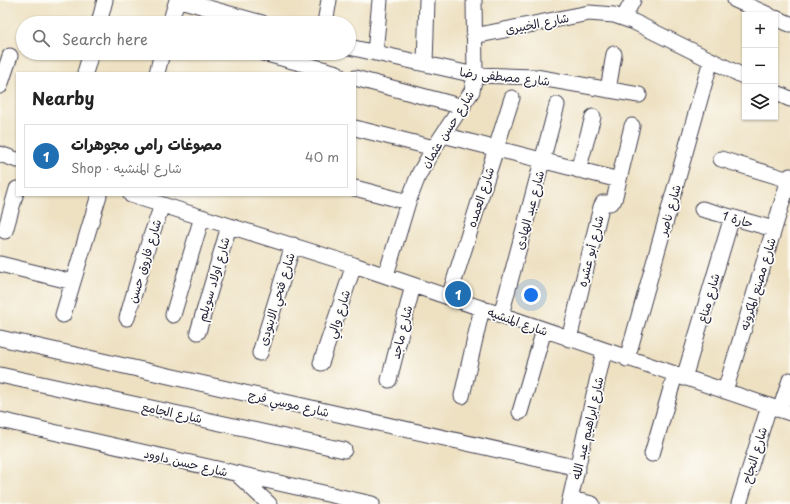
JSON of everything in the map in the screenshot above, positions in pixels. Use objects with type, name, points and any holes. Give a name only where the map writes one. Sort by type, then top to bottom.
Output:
[{"type":"street","points":[[101,16],[105,0]]},
{"type":"street","points":[[172,16],[177,0]]},
{"type":"street","points":[[180,0],[237,16]]},
{"type":"street","points":[[326,16],[329,0]]},
{"type":"street","points":[[375,53],[380,0]]},
{"type":"street","points":[[425,64],[427,0]]},
{"type":"street","name":"شارع حسن عثمان","points":[[386,275],[408,202],[419,174],[434,148],[463,107],[472,91],[475,75],[474,0]]},
{"type":"street","points":[[624,17],[633,0]]},
{"type":"street","points":[[735,0],[762,12]]},
{"type":"street","name":"شارع الخبيرى","points":[[474,36],[589,13],[602,13],[624,17],[742,76]]},
{"type":"street","points":[[778,19],[790,24]]},
{"type":"street","name":"شارع مصطفى رضا","points":[[356,49],[475,75],[535,77],[639,95]]},
{"type":"street","points":[[608,90],[614,54]]},
{"type":"street","points":[[0,86],[10,56]]},
{"type":"street","points":[[85,72],[89,60]]},
{"type":"street","points":[[157,72],[160,60]]},
{"type":"street","points":[[289,60],[333,72]]},
{"type":"street","name":"شارع ناصر","points":[[627,359],[711,60]]},
{"type":"street","points":[[356,78],[463,107]]},
{"type":"street","points":[[778,93],[790,99]]},
{"type":"street","name":"شارع العمده","points":[[449,297],[512,98]]},
{"type":"street","name":"شارع عبد الهادى","points":[[501,315],[557,105]]},
{"type":"street","points":[[578,170],[593,117]]},
{"type":"street","name":"شارع أبو عشره","points":[[569,339],[601,207],[603,203],[610,203],[614,200],[632,126]]},
{"type":"street","points":[[356,128],[434,148]]},
{"type":"street","points":[[443,135],[619,180]]},
{"type":"street","points":[[0,154],[16,160]]},
{"type":"street","points":[[721,159],[789,178]]},
{"type":"street","name":"شارع مصنع المكرونه","points":[[725,392],[789,178]]},
{"type":"street","points":[[356,188],[408,202]]},
{"type":"street","points":[[5,231],[16,192]]},
{"type":"street","points":[[63,315],[99,196]]},
{"type":"street","name":"شارع المنشيه","points":[[134,196],[386,275],[627,359],[780,410]]},
{"type":"street","name":"شارع فاروق حسن","points":[[127,318],[149,242],[162,205]]},
{"type":"street","name":"حارة 1","points":[[702,209],[774,229]]},
{"type":"street","points":[[173,315],[202,217]]},
{"type":"street","name":"شارع مناع","points":[[652,454],[680,376],[732,217]]},
{"type":"street","name":"شارع اولاد سويلم","points":[[198,332],[229,226]]},
{"type":"street","name":"شارع فتحي الابنودى","points":[[260,353],[293,245]]},
{"type":"street","points":[[0,264],[73,282]]},
{"type":"street","name":"شارع والي","points":[[322,363],[354,265]]},
{"type":"street","name":"شارع ماجد","points":[[389,380],[412,284]]},
{"type":"street","points":[[462,396],[482,308]]},
{"type":"street","points":[[520,412],[544,330]]},
{"type":"street","name":"شارع موسي فرج","points":[[0,338],[578,468]]},
{"type":"street","name":"شارع ابراهيم عبد الله","points":[[570,502],[604,351]]},
{"type":"street","name":"شارع الجامع","points":[[0,375],[344,450]]},
{"type":"street","points":[[780,410],[790,380]]},
{"type":"street","name":"شارع النجاح","points":[[739,504],[780,410]]},
{"type":"street","name":"شارع حسن داوود","points":[[0,420],[372,504]]},
{"type":"street","points":[[237,473],[269,504]]},
{"type":"street","points":[[570,502],[592,504]]},
{"type":"place","name":"مصوغات رامى مجوهرات","points":[[458,294]]}]
